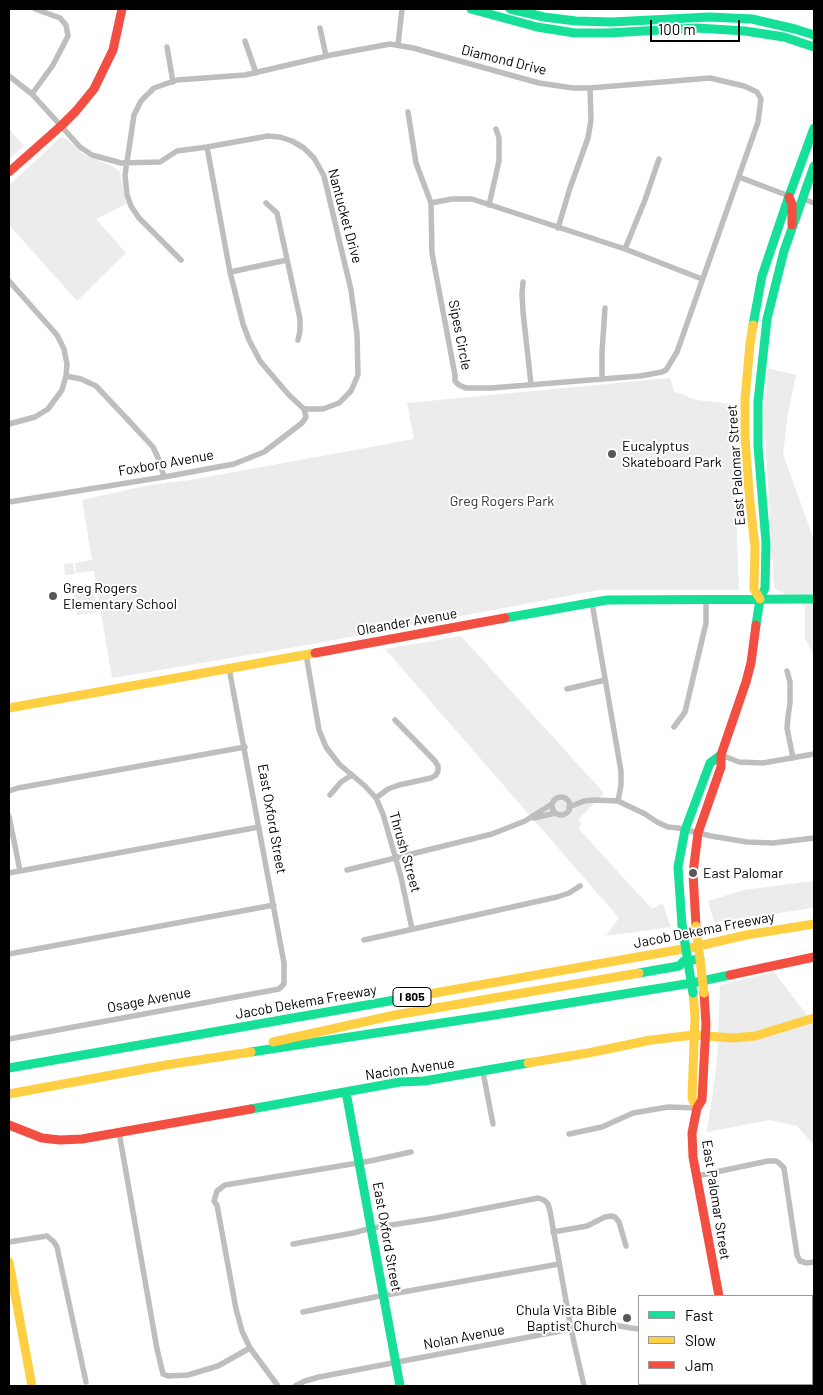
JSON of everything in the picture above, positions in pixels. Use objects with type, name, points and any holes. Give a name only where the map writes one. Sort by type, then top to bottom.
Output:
[{"type":"main road","points":[[9,172],[62,125],[94,89],[112,50],[122,9]]},
{"type":"main road","points":[[470,9],[537,27],[575,33],[608,34],[697,28],[744,31],[784,37],[814,47]]},
{"type":"main road","points":[[510,9],[544,17],[576,21],[612,22],[709,16],[752,19],[814,35]]},
{"type":"main road","points":[[688,17],[689,28]]},
{"type":"main road","points":[[575,33],[576,21]]},
{"type":"main road","name":"East Palomar Street","points":[[760,598],[754,589],[756,547],[749,493],[746,436],[746,386],[750,344],[762,276],[814,128]]},
{"type":"main road","name":"East Palomar Street","points":[[719,1295],[693,1157],[692,1133],[697,1108],[702,1100],[705,1036],[704,993],[696,926],[693,873],[698,833],[721,767],[721,755],[735,718],[751,664],[760,598],[765,588],[766,543],[758,446],[759,400],[767,319],[784,251],[814,166]]},
{"type":"main road","points":[[800,168],[800,191],[803,198]]},
{"type":"main road","points":[[789,196],[792,204],[792,230]]},
{"type":"main road","points":[[746,386],[752,396],[759,400]]},
{"type":"main road","name":"Oleander Avenue","points":[[9,708],[607,600],[814,599]]},
{"type":"main road","name":"East Palomar Street","points":[[697,1108],[692,1098],[695,1016],[693,993],[686,961],[678,867],[685,830],[694,804],[710,763],[721,755]]},
{"type":"main road","name":"Jacob Dekema Freeway","points":[[9,1068],[694,947],[746,935],[814,924]]},
{"type":"main road","name":"I 805","points":[[9,1094],[166,1065],[692,983],[814,957]]},
{"type":"main road","points":[[166,1065],[395,1015],[677,958],[686,961],[700,959]]},
{"type":"main road","points":[[9,1068],[599,975]]},
{"type":"main road","name":"Nacion Avenue","points":[[9,1125],[42,1138],[60,1140],[82,1139],[400,1082],[424,1081],[483,1072],[651,1040],[694,1035],[733,1038],[755,1036],[814,1018]]},
{"type":"main road","name":"East Oxford Street","points":[[346,1092],[400,1386]]},
{"type":"main road","points":[[9,1262],[12,1294],[32,1386]]},
{"type":"street","points":[[32,94],[53,65],[68,36],[68,28],[60,18],[35,9]]},
{"type":"street","points":[[398,45],[402,9]]},
{"type":"street","points":[[320,28],[326,56]]},
{"type":"street","points":[[245,41],[256,73]]},
{"type":"street","name":"Diamond Drive","points":[[181,260],[139,218],[131,206],[125,175],[134,115],[141,101],[154,88],[177,80],[245,75],[326,56],[390,44],[539,83],[573,88],[710,78],[744,86],[757,92],[761,99],[758,122],[677,352],[666,370]]},
{"type":"street","points":[[167,47],[173,82]]},
{"type":"street","points":[[9,76],[32,94],[80,147],[92,155],[126,163]]},
{"type":"street","points":[[558,228],[588,138],[590,88]]},
{"type":"street","name":"Sipes Circle","points":[[408,112],[416,163],[431,203],[432,252],[455,381],[458,385],[466,388],[491,388],[640,376],[666,370]]},
{"type":"street","points":[[489,205],[499,161],[496,130]]},
{"type":"street","name":"Nantucket Drive","points":[[126,163],[160,162],[177,151],[268,136],[280,137],[298,144],[318,164],[324,176],[351,290],[357,334],[358,375],[351,392],[338,403],[323,409],[304,409]]},
{"type":"street","points":[[208,147],[230,272],[248,340],[260,361],[288,394],[304,409]]},
{"type":"street","points":[[625,249],[659,159]]},
{"type":"street","points":[[739,177],[789,196]]},
{"type":"street","points":[[431,203],[452,198],[472,199],[625,249],[702,280]]},
{"type":"street","points":[[803,198],[814,203]]},
{"type":"street","points":[[266,203],[277,213],[300,319],[298,340]]},
{"type":"street","points":[[230,272],[287,260]]},
{"type":"street","points":[[9,281],[56,335],[64,348],[67,364],[62,390],[48,409],[35,417],[9,424]]},
{"type":"street","points":[[524,282],[522,294],[523,312],[531,384]]},
{"type":"street","points":[[602,378],[605,308]]},
{"type":"street","points":[[66,376],[81,379],[96,386],[102,392],[153,447],[164,477]]},
{"type":"street","name":"Foxboro Avenue","points":[[9,502],[234,464],[264,452],[302,423],[306,417],[304,409]]},
{"type":"street","points":[[674,727],[685,712],[706,623],[706,599]]},
{"type":"street","points":[[592,603],[622,772],[618,802]]},
{"type":"street","name":"Thrush Street","points":[[306,654],[319,730],[326,747],[339,764],[376,798],[383,814],[396,858],[412,929]]},
{"type":"street","name":"East Oxford Street","points":[[229,668],[274,905],[285,976]]},
{"type":"street","points":[[787,671],[790,682],[790,702],[787,728],[793,758]]},
{"type":"street","points":[[567,689],[605,680]]},
{"type":"street","points":[[376,798],[388,789],[431,778],[438,771],[437,764],[395,720]]},
{"type":"street","points":[[9,790],[245,747]]},
{"type":"street","points":[[721,755],[740,762],[763,763],[814,754]]},
{"type":"street","points":[[330,794],[341,782],[352,775]]},
{"type":"street","points":[[555,813],[552,810],[552,801],[557,797],[584,801],[618,802],[668,827],[747,842],[773,843],[814,838]]},
{"type":"street","points":[[566,798],[569,807]]},
{"type":"street","points":[[347,870],[492,834],[530,819],[555,813],[559,815],[565,814],[569,807],[584,801]]},
{"type":"street","points":[[530,819],[552,804]]},
{"type":"street","points":[[9,816],[20,872]]},
{"type":"street","points":[[9,873],[259,827]]},
{"type":"street","points":[[364,940],[557,897],[569,893],[580,886]]},
{"type":"street","points":[[9,954],[274,905]]},
{"type":"street","name":"Osage Avenue","points":[[9,1039],[279,988],[284,984],[285,976]]},
{"type":"street","points":[[483,1072],[493,1124]]},
{"type":"street","points":[[569,1134],[602,1127],[632,1113],[668,1107],[697,1108]]},
{"type":"street","points":[[119,1132],[160,1368],[163,1374],[180,1376],[218,1366],[250,1348]]},
{"type":"street","points":[[278,1386],[250,1348],[237,1316],[214,1201],[217,1191],[225,1185],[410,1152]]},
{"type":"street","points":[[697,1176],[768,1161],[779,1163],[784,1168],[797,1256],[800,1261],[814,1262]]},
{"type":"street","points":[[293,1244],[538,1198],[544,1200],[548,1204],[550,1211],[571,1329],[584,1386]]},
{"type":"street","points":[[553,1232],[587,1226],[611,1216],[615,1217],[619,1222],[626,1246]]},
{"type":"street","points":[[9,1242],[46,1236],[57,1247],[86,1382]]},
{"type":"street","points":[[303,1312],[559,1264]]},
{"type":"street","name":"Nolan Avenue","points":[[295,1386],[305,1380],[319,1377],[571,1329],[614,1325],[638,1329]]},
{"type":"green space","points":[[9,129],[24,146],[9,159]]},
{"type":"green space","points":[[61,136],[83,154],[112,166],[120,172],[126,204],[96,219],[126,253],[77,301],[9,225],[9,185]]},
{"type":"green space","points":[[767,368],[796,375],[788,413],[783,454],[814,540],[814,656],[805,639],[805,606],[774,588],[764,417]]},
{"type":"green space","name":"Greg Rogers Park","points":[[670,378],[674,391],[696,400],[732,404],[739,590],[599,590],[302,646],[112,678],[94,571],[76,573],[75,563],[92,560],[82,500],[149,485],[191,480],[414,439],[407,403]]},
{"type":"green space","points":[[73,563],[75,574],[65,575],[64,564]]},
{"type":"green space","points":[[94,589],[97,612],[77,615],[74,592]]},
{"type":"green space","points":[[461,636],[604,793],[578,820],[582,824],[578,828],[651,908],[663,904],[671,927],[606,936],[619,918],[385,649]]},
{"type":"green space","points":[[814,881],[814,908],[714,922],[708,901],[744,890]]},
{"type":"green space","points":[[774,972],[814,1024],[814,1145],[797,1126],[770,1120],[707,1132],[717,1062],[720,985]]},
{"type":"traffic: fast","points":[[471,9],[537,27],[575,33],[697,28],[745,31],[784,37],[814,47]]},
{"type":"traffic: fast","points":[[510,9],[544,17],[576,21],[612,22],[709,17],[752,19],[814,35]]},
{"type":"traffic: fast","points":[[753,325],[762,276],[814,128]]},
{"type":"traffic: fast","points":[[756,625],[760,599],[765,588],[766,543],[758,446],[758,402],[767,319],[784,251],[814,166]]},
{"type":"traffic: fast","points":[[505,618],[607,600],[814,599]]},
{"type":"traffic: fast","points":[[682,925],[678,867],[685,830],[710,763],[721,755]]},
{"type":"traffic: fast","points":[[682,925],[693,993]]},
{"type":"traffic: fast","points":[[639,973],[679,966],[684,961],[700,959]]},
{"type":"traffic: fast","points":[[251,1052],[501,1014],[692,983],[730,975]]},
{"type":"traffic: fast","points":[[9,1068],[429,994]]},
{"type":"traffic: fast","points":[[251,1109],[400,1082],[424,1081],[528,1063]]},
{"type":"traffic: fast","points":[[346,1092],[400,1386]]},
{"type":"traffic: slow","points":[[753,325],[745,399],[745,436],[755,547],[754,589],[760,599]]},
{"type":"traffic: slow","points":[[9,708],[315,653]]},
{"type":"traffic: slow","points":[[429,994],[814,924]]},
{"type":"traffic: slow","points":[[696,926],[704,993]]},
{"type":"traffic: slow","points":[[273,1042],[395,1015],[639,973]]},
{"type":"traffic: slow","points":[[693,993],[695,1016],[692,1098],[697,1108]]},
{"type":"traffic: slow","points":[[528,1063],[651,1040],[694,1035],[733,1038],[755,1036],[814,1018]]},
{"type":"traffic: slow","points":[[9,1094],[166,1065],[251,1052]]},
{"type":"traffic: slow","points":[[9,1262],[32,1386]]},
{"type":"traffic: jam","points":[[9,172],[62,125],[94,89],[113,50],[122,9]]},
{"type":"traffic: jam","points":[[789,197],[792,204],[792,225]]},
{"type":"traffic: jam","points":[[315,653],[505,618]]},
{"type":"traffic: jam","points":[[696,926],[693,873],[698,833],[721,767],[721,755],[746,682],[751,663],[756,625]]},
{"type":"traffic: jam","points":[[730,975],[814,957]]},
{"type":"traffic: jam","points":[[704,993],[706,1024],[702,1100],[697,1108],[692,1133],[693,1157],[719,1295]]},
{"type":"traffic: jam","points":[[9,1125],[42,1138],[60,1140],[82,1139],[251,1109]]},
{"type":"place","name":"Eucalyptus Skateboard Park","points":[[612,454]]},
{"type":"place","name":"Greg Rogers Elementary School","points":[[53,596]]},
{"type":"place","name":"East Palomar","points":[[693,873]]},
{"type":"place","name":"Chula Vista Bible Baptist Church","points":[[627,1318]]}]
